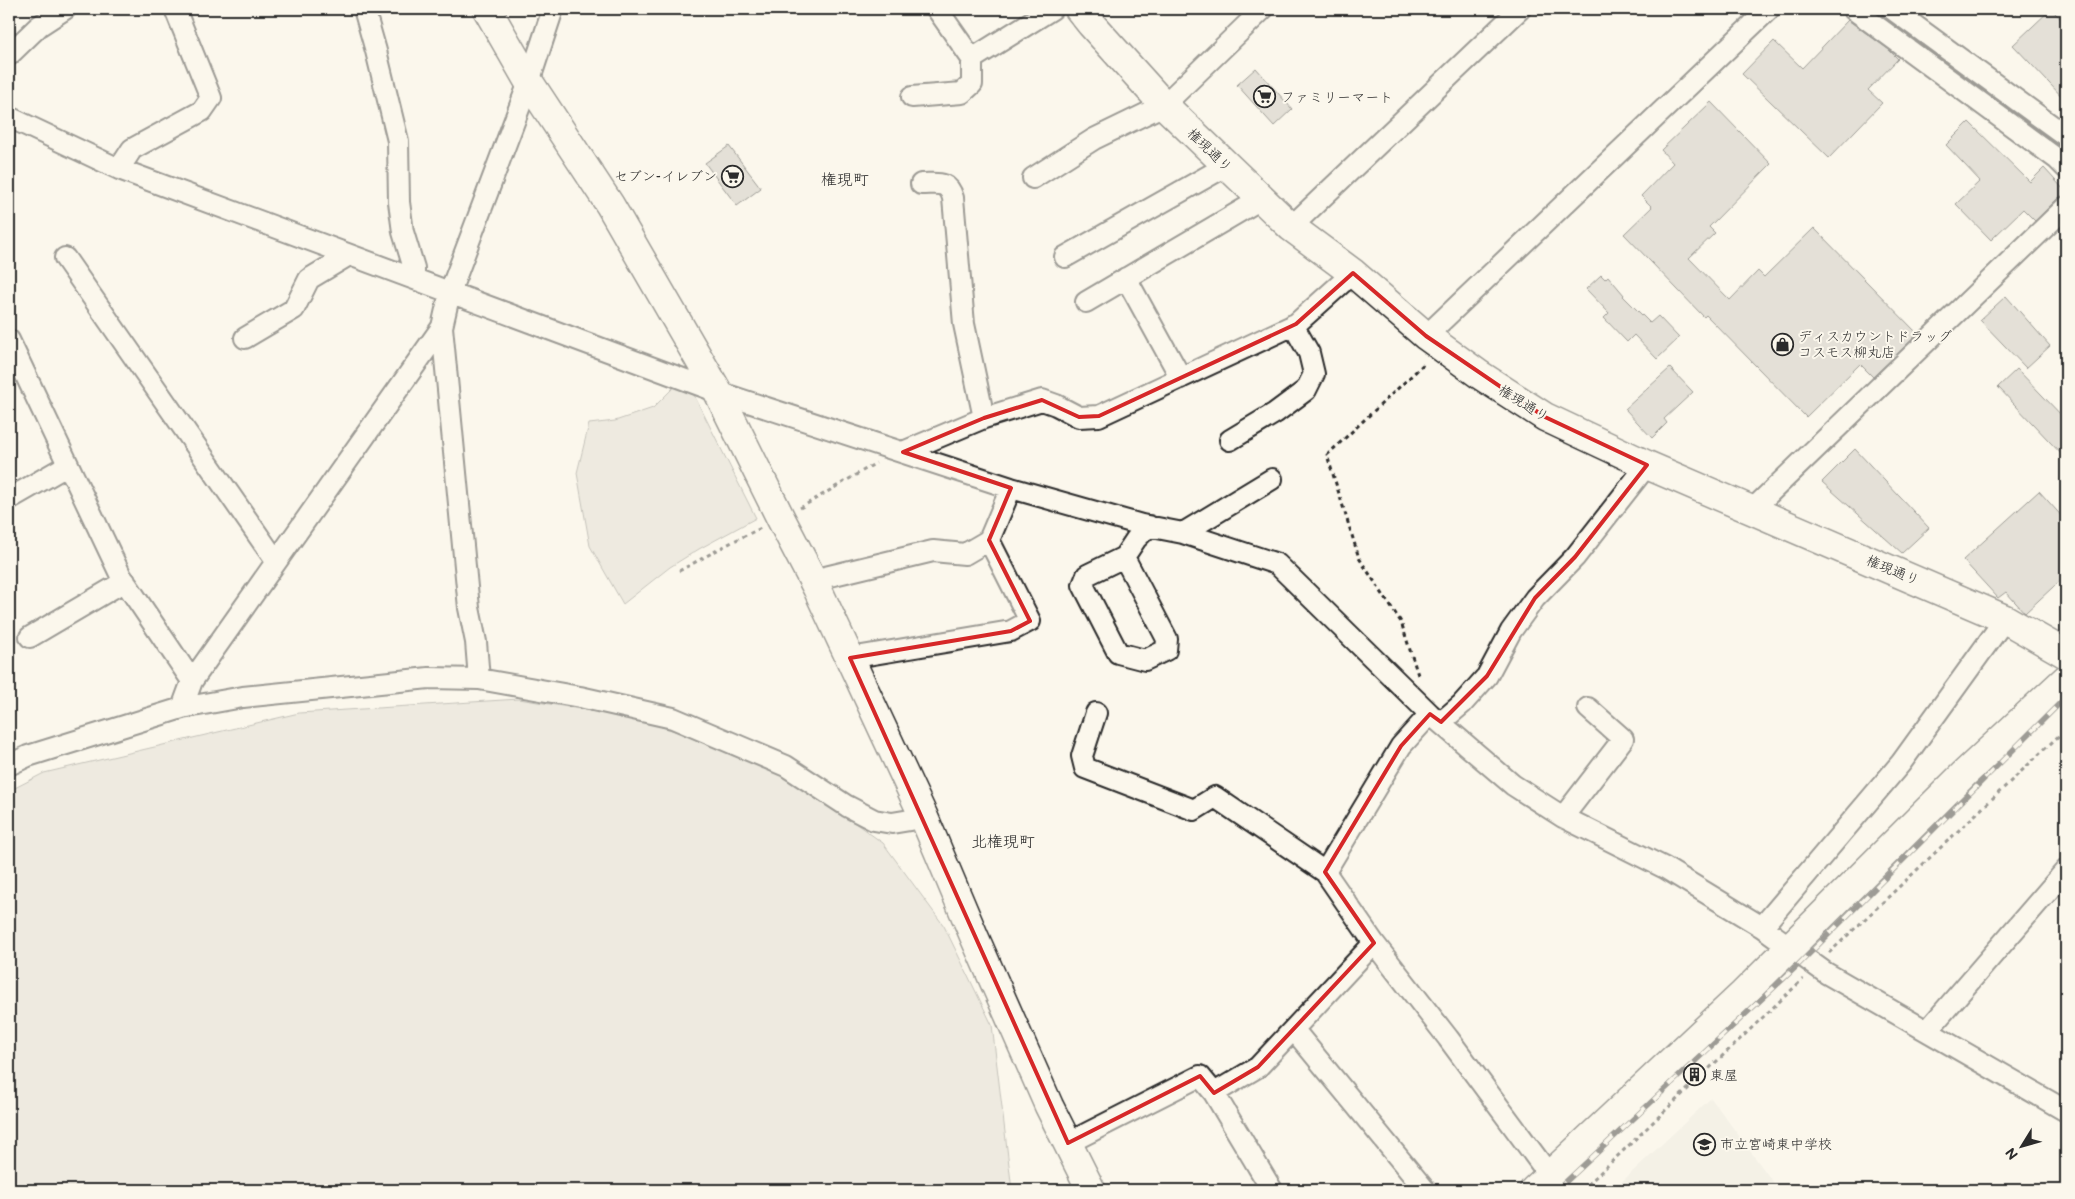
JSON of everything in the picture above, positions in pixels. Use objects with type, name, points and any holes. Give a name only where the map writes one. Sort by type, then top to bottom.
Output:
[{"type":"street","points":[[9,55],[39,26],[65,9]]},
{"type":"street","points":[[119,169],[132,149],[202,111],[211,98],[175,9]]},
{"type":"street","points":[[364,9],[398,141],[399,202],[402,232],[414,268],[414,278]]},
{"type":"street","points":[[486,9],[529,82],[610,205],[718,392],[780,519],[813,580],[850,658],[923,815],[1049,1106],[1092,1190]]},
{"type":"street","points":[[479,679],[476,642],[469,608],[442,327],[450,292],[529,82],[553,9]]},
{"type":"street","points":[[912,97],[962,93],[972,84],[972,59],[937,9]]},
{"type":"street","points":[[972,59],[1052,9]]},
{"type":"street","name":"権現通り","points":[[1080,9],[1091,24],[1164,105],[1291,227],[1352,273],[1434,342],[1544,418],[1647,465],[2005,619],[2066,654]]},
{"type":"street","points":[[1033,178],[1094,139],[1164,105],[1263,9]]},
{"type":"street","points":[[1291,227],[1520,9]]},
{"type":"street","points":[[1434,342],[1769,9]]},
{"type":"street","points":[[1853,9],[2057,159],[2066,168]]},
{"type":"street","points":[[1892,9],[2066,136]]},
{"type":"street","points":[[9,117],[119,169],[718,392],[1011,488],[1148,526],[1183,533],[1277,564],[1435,718],[1513,785],[1563,817],[1665,868],[1762,927],[1826,973],[2066,1111]]},
{"type":"street","points":[[1065,257],[1226,166]]},
{"type":"street","points":[[921,184],[942,184],[950,189],[953,198],[964,324],[984,418]]},
{"type":"street","points":[[1086,302],[1261,199]]},
{"type":"street","points":[[1752,510],[2066,207]]},
{"type":"street","points":[[245,338],[294,308],[309,279],[349,255]]},
{"type":"street","points":[[65,258],[276,561]]},
{"type":"street","points":[[900,452],[984,418],[1042,400],[1056,405],[1079,418],[1099,416],[1293,325],[1352,273]]},
{"type":"street","points":[[1126,278],[1181,378]]},
{"type":"street","points":[[1230,440],[1275,413],[1306,390],[1314,374],[1309,353],[1293,325]]},
{"type":"street","points":[[182,708],[192,680],[442,327]]},
{"type":"street","points":[[9,340],[14,367],[68,465],[121,576],[192,680]]},
{"type":"street","points":[[9,499],[68,465]]},
{"type":"street","points":[[1325,872],[1401,746],[1435,718],[1462,704],[1487,676],[1511,631],[1535,598],[1575,557],[1647,465]]},
{"type":"street","points":[[1183,533],[1272,479]]},
{"type":"street","points":[[813,580],[933,551],[965,554],[989,540],[1011,488]]},
{"type":"street","points":[[1124,557],[1167,640],[1166,650],[1145,660],[1118,653],[1083,585],[1087,575],[1124,557],[1136,539],[1148,526]]},
{"type":"street","points":[[850,658],[1011,631],[1030,621],[989,540]]},
{"type":"street","points":[[30,637],[125,581]]},
{"type":"street","points":[[1762,927],[1901,763],[2005,619]]},
{"type":"street","points":[[9,765],[38,753],[182,708],[243,697],[420,679],[479,679],[580,697],[673,718],[786,766],[847,806],[874,820],[892,823],[910,820],[923,815]]},
{"type":"street","points":[[1096,713],[1082,756],[1085,768],[1194,810],[1215,797],[1325,872],[1374,943],[1448,1038],[1542,1183],[1792,947],[1964,774],[2066,680]]},
{"type":"street","points":[[1563,817],[1623,739],[1588,708]]},
{"type":"street","points":[[1927,1031],[2066,870]]},
{"type":"street","points":[[1214,1093],[1258,1067],[1374,943]]},
{"type":"street","points":[[1294,1030],[1425,1190]]},
{"type":"street","points":[[1068,1143],[1200,1076],[1214,1093],[1272,1190]]},
{"type":"path","points":[[1418,677],[1401,622],[1360,558],[1327,455],[1434,342]]},
{"type":"path","points":[[679,571],[732,542],[780,519],[900,452]]},
{"type":"highlighted area","points":[[1353,273],[1426,336],[1545,417],[1647,465],[1575,557],[1535,598],[1487,676],[1441,722],[1430,714],[1401,746],[1325,872],[1374,943],[1258,1067],[1214,1093],[1200,1076],[1068,1143],[850,658],[1011,631],[1030,621],[989,540],[1011,488],[903,452],[984,418],[1042,400],[1079,417],[1099,416],[1296,324]]},
{"type":"shaded area","points":[[1870,9],[1884,9],[2066,143],[2066,154]]},
{"type":"shaded area","points":[[674,387],[694,395],[756,518],[670,567],[623,604],[590,546],[577,473],[589,424],[615,421],[653,408]]},
{"type":"shaded area","points":[[519,699],[630,717],[707,741],[796,781],[883,843],[944,926],[992,1025],[1012,1190],[9,1190],[9,791],[44,773],[299,713]]},
{"type":"shaded area","name":"市立宮崎東中学校","points":[[1711,1098],[1779,1190],[1613,1190]]},
{"type":"building","points":[[2051,9],[2066,24],[2066,101],[2013,45]]},
{"type":"building","points":[[1848,20],[1888,49],[1898,59],[1868,90],[1882,103],[1829,158],[1742,74],[1774,41],[1802,68]]},
{"type":"building","name":"ファミリーマート","points":[[1256,68],[1292,109],[1274,126],[1237,85]]},
{"type":"building","points":[[1711,102],[1771,164],[1709,227],[1715,233],[1689,258],[1730,300],[1758,271],[1764,277],[1814,228],[1918,334],[1873,377],[1860,364],[1806,417],[1706,315],[1704,317],[1624,234],[1652,207],[1641,196],[1673,163],[1661,150]]},
{"type":"building","points":[[1969,122],[2030,182],[2044,168],[2066,192],[2066,195],[2058,198],[2035,221],[2023,209],[1991,240],[1956,204],[1980,181],[1946,145]]},
{"type":"building","name":"セブン-イレブン","points":[[729,146],[761,188],[737,206],[705,163]]},
{"type":"building","points":[[1601,275],[1605,279],[1608,276],[1623,296],[1650,323],[1658,316],[1679,338],[1657,359],[1634,335],[1627,342],[1604,318],[1609,313],[1586,289]]},
{"type":"building","points":[[2006,296],[2050,346],[2026,368],[1980,320]]},
{"type":"building","points":[[1670,368],[1693,392],[1664,419],[1667,423],[1652,438],[1625,409]]},
{"type":"building","points":[[2017,369],[2066,420],[2066,459],[1998,387]]},
{"type":"building","points":[[1855,449],[1929,528],[1902,553],[1822,482]]},
{"type":"building","points":[[2039,491],[2066,521],[2066,575],[2025,613],[2006,592],[1998,598],[1963,560]]},
{"type":"railway","points":[[1557,1190],[1796,967],[2066,697]]},
{"type":"place","name":"ファミリーマート","points":[[1265,97]]},
{"type":"place","name":"セブン-イレブン","points":[[733,176]]},
{"type":"place","name":"ディスカウントドラッグ コスモス柳丸店","points":[[1782,344]]},
{"type":"place","name":"東屋","points":[[1694,1075]]},
{"type":"place","name":"市立宮崎東中学校","points":[[1704,1144]]},
{"type":"district","name":"権現町","points":[[845,179]]},
{"type":"district","name":"北権現町","points":[[1003,841]]}]
